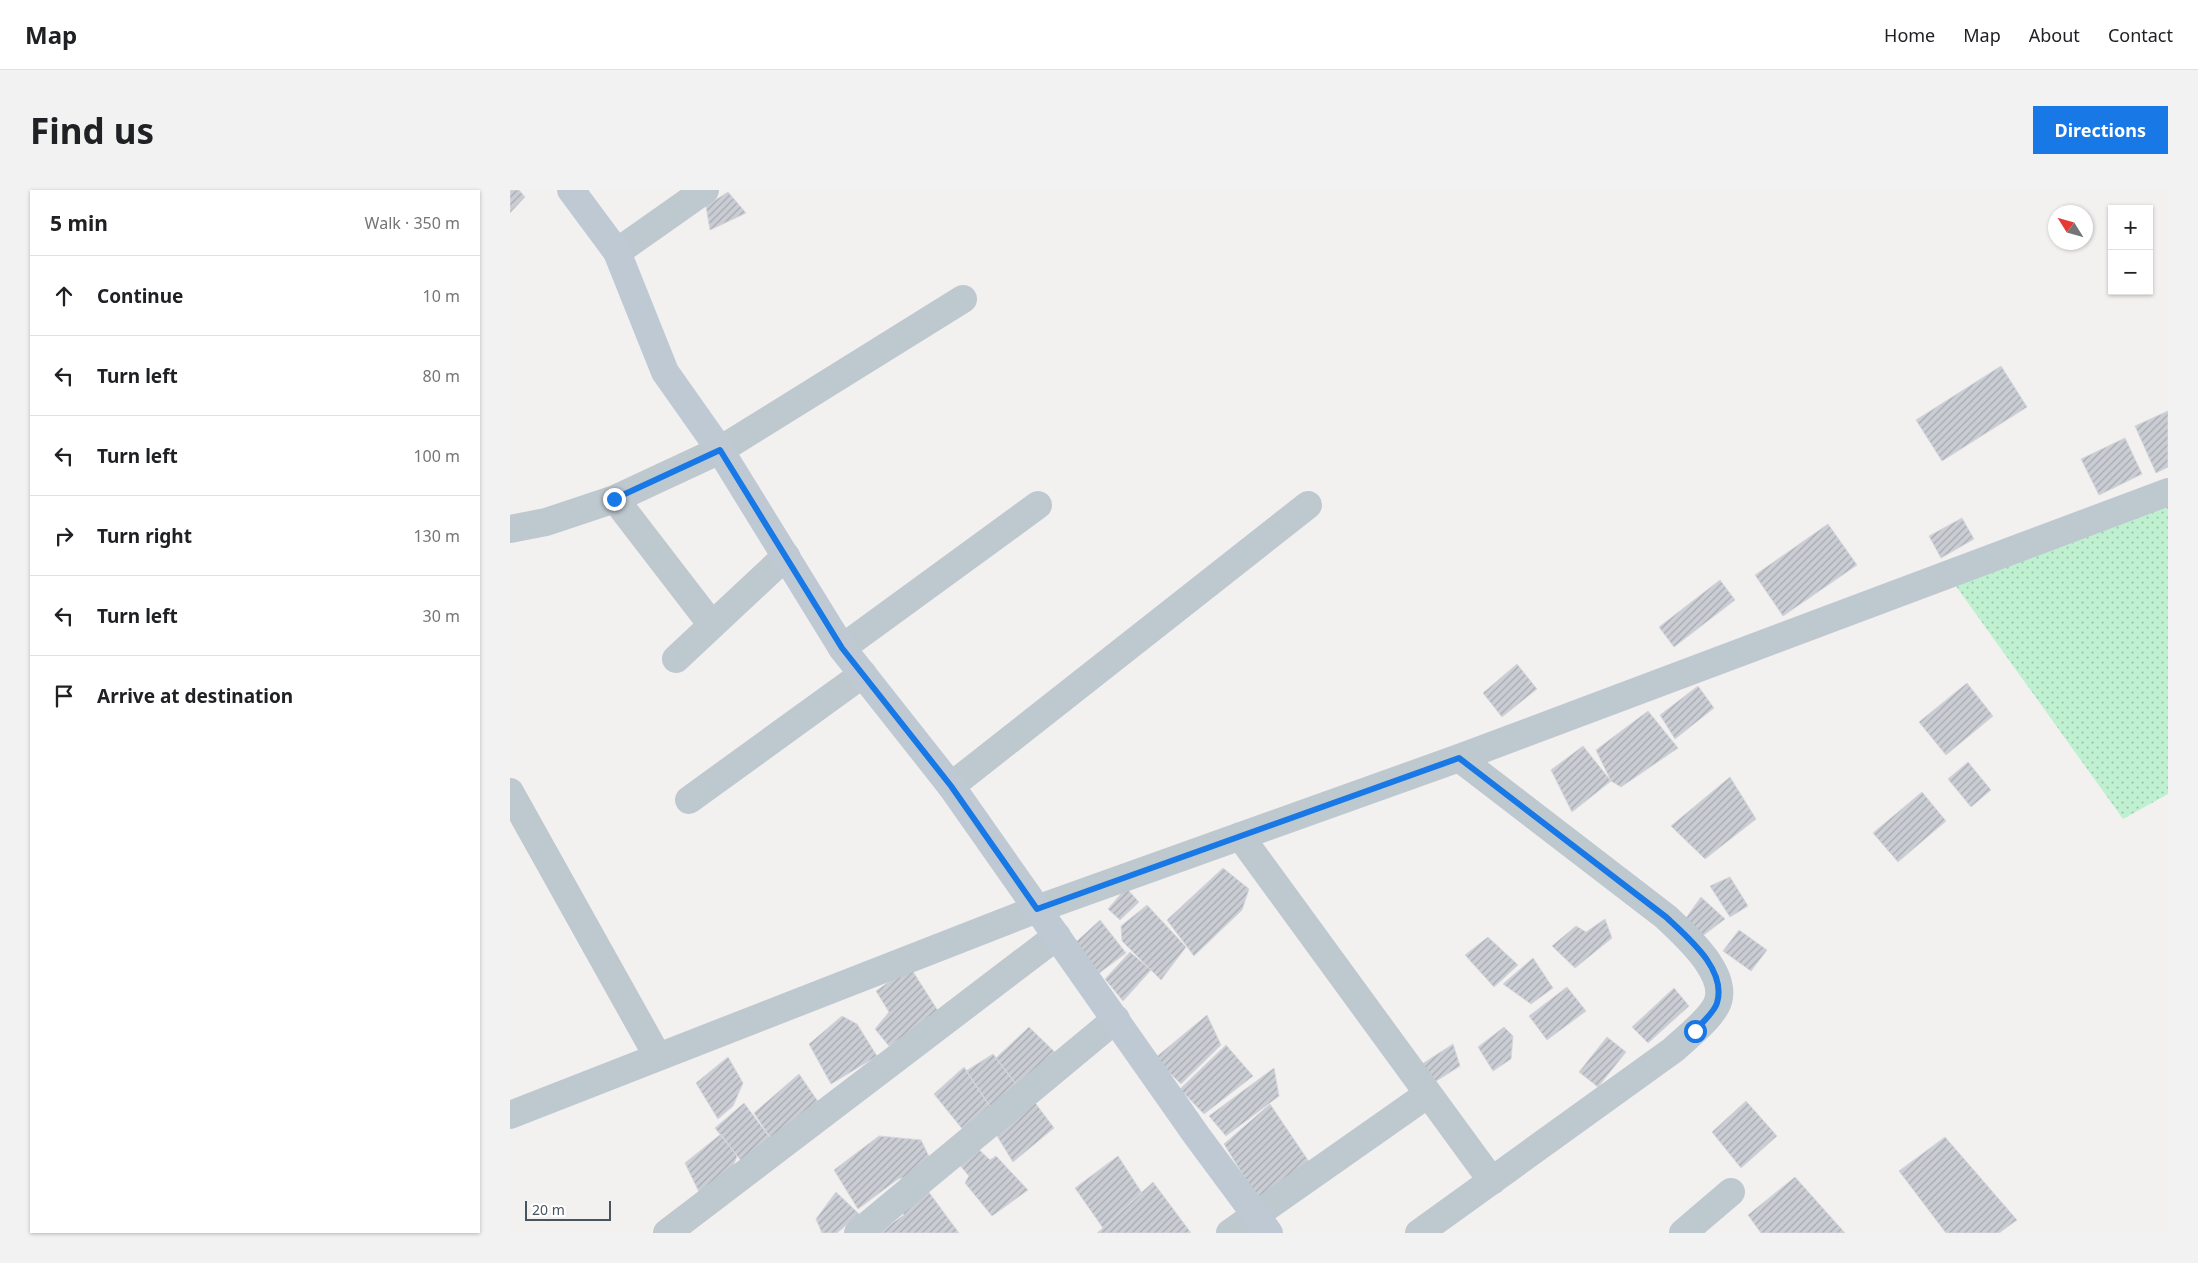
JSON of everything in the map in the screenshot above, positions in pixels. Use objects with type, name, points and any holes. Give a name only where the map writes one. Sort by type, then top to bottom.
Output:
[{"type":"main road","points":[[571,190],[617,252],[665,372],[720,450],[842,648],[951,786],[1262,1223]]},
{"type":"street","points":[[617,252],[705,190]]},
{"type":"street","points":[[510,529],[546,522],[614,499],[720,450],[963,299]]},
{"type":"street","points":[[510,1115],[1037,909],[1459,758],[2168,492]]},
{"type":"street","points":[[614,499],[712,625]]},
{"type":"street","points":[[951,786],[1308,505]]},
{"type":"street","points":[[842,648],[1038,506]]},
{"type":"street","points":[[676,659],[786,556]]},
{"type":"street","points":[[689,800],[863,674]]},
{"type":"street","points":[[1419,1233],[1673,1050],[1695,1031],[1716,1005],[1719,987],[1711,967],[1693,943],[1666,917],[1459,758]]},
{"type":"street","points":[[510,792],[658,1057]]},
{"type":"street","points":[[1240,836],[1492,1181]]},
{"type":"street","points":[[667,1233],[1057,936]]},
{"type":"street","points":[[858,1233],[1116,1019]]},
{"type":"street","points":[[1230,1233],[1262,1223],[1428,1094]]},
{"type":"street","points":[[1683,1233],[1731,1192]]},
{"type":"green space","points":[[2168,497],[2168,794],[2123,819],[1948,575]]},
{"type":"building","points":[[510,190],[519,190],[525,197],[510,213]]},
{"type":"building","points":[[728,192],[746,213],[710,230],[706,206]]},
{"type":"building","points":[[2001,366],[2027,407],[1942,461],[1916,420]]},
{"type":"building","points":[[2168,411],[2168,467],[2156,473],[2135,426]]},
{"type":"building","points":[[2125,438],[2142,474],[2099,495],[2081,459]]},
{"type":"building","points":[[1962,518],[1974,539],[1941,558],[1929,536]]},
{"type":"building","points":[[1828,524],[1857,565],[1783,616],[1755,575]]},
{"type":"building","points":[[1720,580],[1735,600],[1674,647],[1659,627]]},
{"type":"building","points":[[1517,664],[1537,689],[1502,717],[1483,693]]},
{"type":"building","points":[[1967,683],[1993,716],[1946,755],[1919,722]]},
{"type":"building","points":[[1698,686],[1714,708],[1675,739],[1660,715]]},
{"type":"building","points":[[1648,711],[1678,748],[1621,787],[1611,781],[1596,750]]},
{"type":"building","points":[[1583,746],[1611,781],[1572,812],[1551,770]]},
{"type":"building","points":[[1968,762],[1991,790],[1971,807],[1948,779]]},
{"type":"building","points":[[1730,777],[1756,819],[1705,859],[1671,826]]},
{"type":"building","points":[[1922,792],[1946,821],[1898,862],[1873,833]]},
{"type":"building","points":[[1223,868],[1249,889],[1242,910],[1194,956],[1167,920]]},
{"type":"building","points":[[1730,877],[1748,906],[1730,917],[1710,886]]},
{"type":"building","points":[[1126,888],[1139,902],[1120,920],[1108,909]]},
{"type":"building","points":[[1701,897],[1725,919],[1693,943],[1681,925]]},
{"type":"building","points":[[1147,905],[1186,947],[1161,980],[1122,941],[1121,926]]},
{"type":"building","points":[[1605,919],[1612,938],[1575,968],[1552,946],[1576,926],[1586,932]]},
{"type":"building","points":[[1100,920],[1126,953],[1098,974],[1076,942]]},
{"type":"building","points":[[1739,930],[1767,950],[1751,971],[1723,951]]},
{"type":"building","points":[[1488,937],[1518,965],[1494,987],[1465,955]]},
{"type":"building","points":[[1130,952],[1151,970],[1123,1001],[1105,979]]},
{"type":"building","points":[[1533,958],[1553,988],[1531,1004],[1503,984]]},
{"type":"building","points":[[910,967],[940,1014],[889,1046],[875,1029],[889,1012],[876,991]]},
{"type":"building","points":[[1567,987],[1586,1011],[1547,1040],[1529,1016]]},
{"type":"building","points":[[1674,988],[1689,1006],[1648,1043],[1632,1027]]},
{"type":"building","points":[[1207,1015],[1221,1045],[1181,1084],[1155,1058]]},
{"type":"building","points":[[842,1016],[857,1024],[877,1056],[831,1084],[809,1044]]},
{"type":"building","points":[[1029,1027],[1065,1062],[1022,1092],[996,1058]]},
{"type":"building","points":[[1504,1027],[1513,1036],[1511,1059],[1493,1071],[1478,1047]]},
{"type":"building","points":[[1607,1037],[1626,1052],[1598,1087],[1579,1072]]},
{"type":"building","points":[[1453,1044],[1460,1066],[1430,1085],[1419,1066]]},
{"type":"building","points":[[1226,1045],[1253,1076],[1204,1114],[1180,1089]]},
{"type":"building","points":[[993,1054],[1022,1092],[993,1111],[966,1071]]},
{"type":"building","points":[[728,1057],[743,1083],[733,1106],[718,1119],[696,1083]]},
{"type":"building","points":[[964,1067],[993,1111],[964,1131],[934,1094]]},
{"type":"building","points":[[1274,1068],[1279,1096],[1226,1136],[1209,1116]]},
{"type":"building","points":[[799,1074],[819,1103],[774,1143],[754,1113]]},
{"type":"building","points":[[1027,1092],[1054,1128],[1013,1162],[994,1131]]},
{"type":"building","points":[[1746,1101],[1777,1136],[1741,1168],[1712,1132]]},
{"type":"building","points":[[744,1103],[774,1143],[742,1162],[715,1128]]},
{"type":"building","points":[[1270,1104],[1316,1172],[1261,1204],[1224,1144]]},
{"type":"building","points":[[721,1134],[737,1156],[732,1169],[700,1194],[685,1163]]},
{"type":"building","points":[[879,1136],[921,1140],[935,1169],[898,1179],[858,1209],[834,1170]]},
{"type":"building","points":[[1945,1137],[2017,1220],[1999,1233],[1946,1233],[1899,1171]]},
{"type":"building","points":[[975,1146],[990,1160],[996,1156],[1028,1190],[992,1216],[965,1183],[969,1176],[958,1163]]},
{"type":"building","points":[[1118,1156],[1142,1193],[1103,1228],[1075,1188]]},
{"type":"building","points":[[1795,1177],[1845,1233],[1761,1233],[1748,1215]]},
{"type":"building","points":[[1153,1182],[1191,1233],[1097,1233],[1103,1228]]},
{"type":"building","points":[[925,1187],[959,1233],[878,1233],[904,1215],[900,1208]]},
{"type":"building","points":[[836,1192],[859,1214],[837,1233],[822,1233],[816,1219]]},
{"type":"route","points":[[614,499],[720,450],[842,648],[951,786],[1037,909],[1459,758],[1666,917],[1693,943],[1711,967],[1719,987],[1716,1005],[1695,1031]]}]
